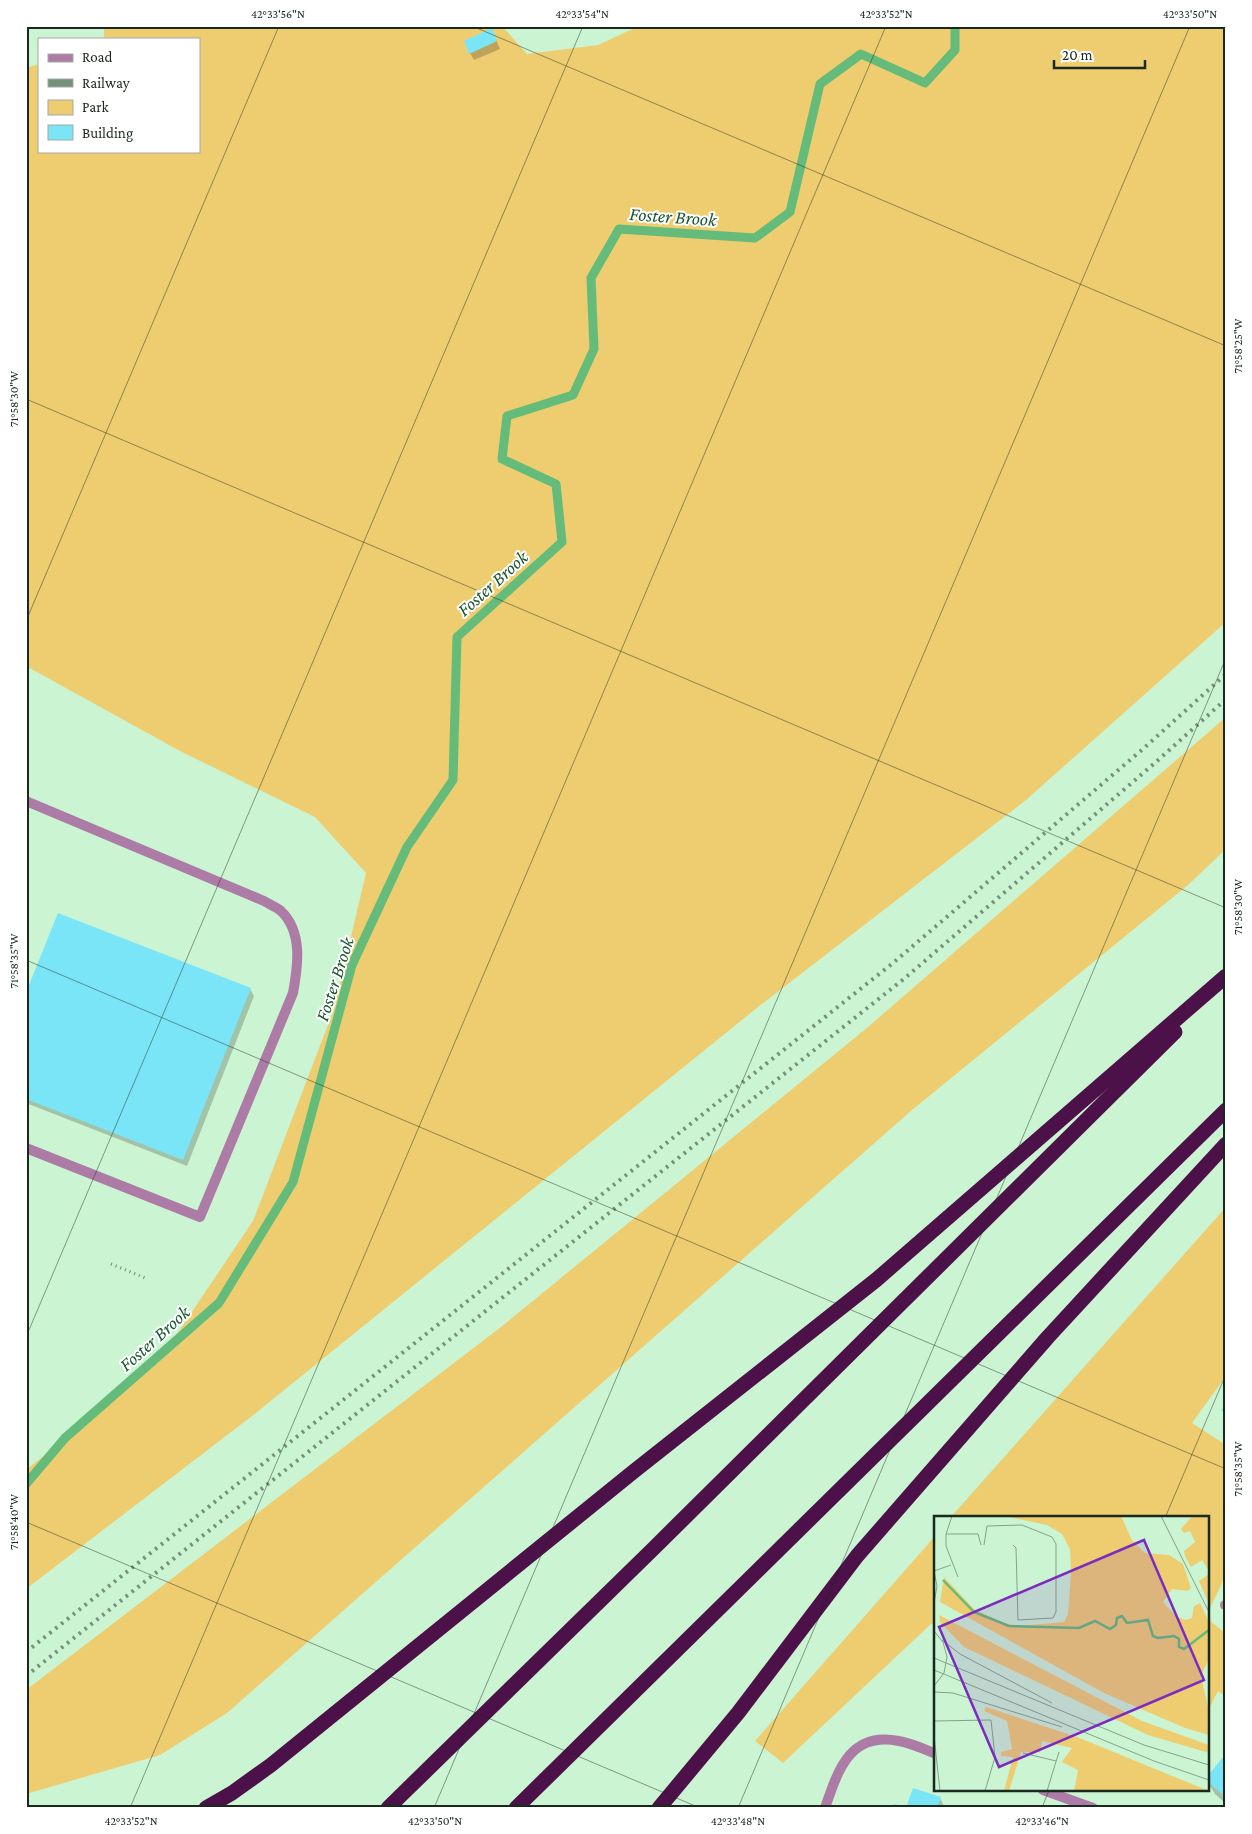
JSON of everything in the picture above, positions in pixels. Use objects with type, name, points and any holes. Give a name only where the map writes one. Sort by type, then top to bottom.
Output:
[{"type":"highway","points":[[206,1808],[232,1793],[271,1765],[641,1466],[876,1280],[1226,976]]},
{"type":"highway","points":[[388,1808],[653,1549],[1226,982]]},
{"type":"highway","points":[[516,1808],[1226,1110]]},
{"type":"highway","points":[[659,1808],[738,1713],[857,1556],[1048,1337],[1226,1144]]},
{"type":"street","points":[[26,800],[264,901],[280,910],[292,924],[297,945],[297,969],[293,993],[200,1217],[26,1148]]},
{"type":"street","points":[[825,1808],[842,1764],[849,1754],[860,1745],[873,1740],[887,1739],[901,1741],[934,1753]]},
{"type":"street","points":[[1048,1792],[1093,1808]]},
{"type":"path","points":[[111,1264],[148,1279]]},
{"type":"green space","points":[[104,26],[502,26],[527,54],[598,45],[639,26],[1226,26],[1226,622],[1026,800],[758,1007],[252,1416],[26,1589],[26,1470],[65,1439],[173,1340],[253,1221],[334,1009],[366,873],[315,817],[180,751],[26,666],[26,68],[38,64],[38,152],[200,152],[200,38],[102,38],[104,37]]},
{"type":"green space","points":[[1226,717],[1226,849],[1188,885],[912,1110],[227,1713],[160,1755],[26,1794],[26,1690],[501,1327],[868,1027]]},
{"type":"green space","points":[[1226,1207],[1226,1376],[1192,1423],[1226,1445],[1226,1575],[1210,1608],[1210,1516],[952,1516]]},
{"type":"green space","points":[[934,1537],[934,1625],[931,1624],[783,1763],[755,1741]]},
{"type":"green space","points":[[1210,1621],[1226,1634],[1226,1697],[1218,1691],[1210,1707]]},
{"type":"building","points":[[492,28],[497,41],[469,54],[464,41]]},
{"type":"building","points":[[58,913],[251,988],[183,1160],[26,1099],[26,984],[29,985]]},
{"type":"building","points":[[1226,1405],[1226,1415],[1221,1410]]},
{"type":"building","points":[[1226,1754],[1226,1797],[1210,1784],[1210,1773]]},
{"type":"building","points":[[913,1788],[941,1797],[937,1808],[906,1808]]},
{"type":"building","points":[[894,1804],[906,1807],[893,1808]]},
{"type":"waterway","name":"Foster Brook","points":[[26,1484],[65,1438],[219,1303],[293,1182],[352,965],[407,847],[453,780],[457,637],[562,542],[556,484],[502,459],[507,416],[573,395],[594,349],[591,278],[619,229],[755,238],[790,212],[820,84],[861,54],[925,83],[955,50],[955,26]]},
{"type":"railway","points":[[26,1652],[893,963],[1144,748],[1226,674]]},
{"type":"railway","points":[[26,1676],[905,978],[1156,762],[1226,699]]}]
